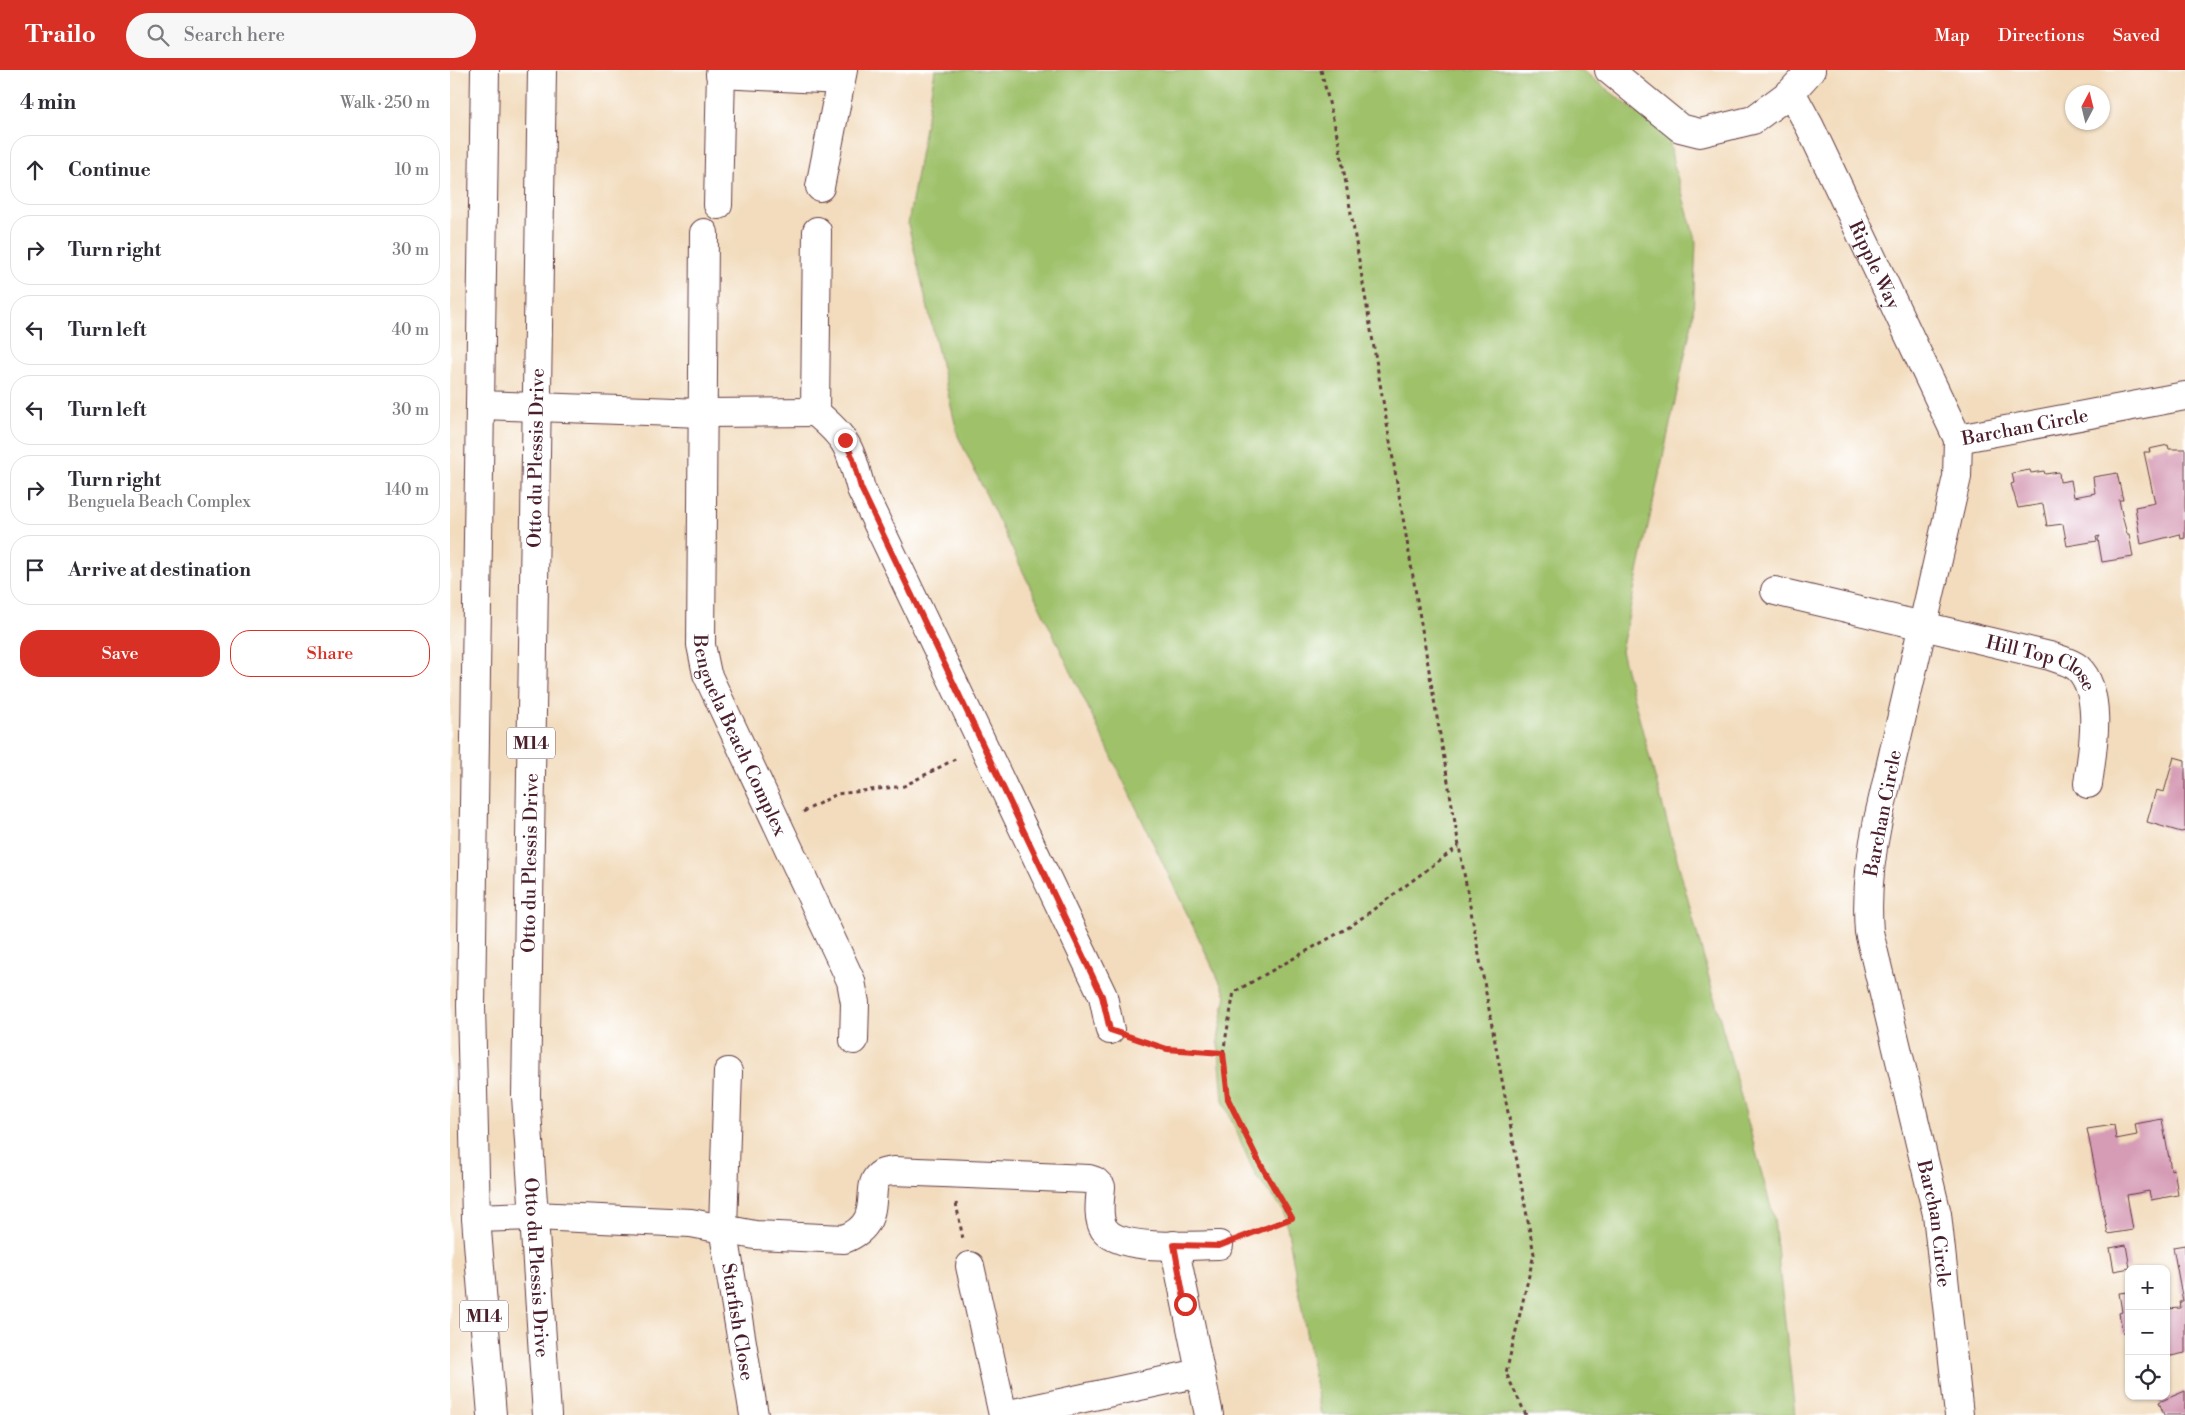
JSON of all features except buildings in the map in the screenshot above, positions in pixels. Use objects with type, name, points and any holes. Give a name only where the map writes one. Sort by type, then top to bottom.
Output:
[{"type":"street","name":"M14","points":[[485,70],[471,1006],[476,1218],[492,1415]]},
{"type":"street","name":"Otto du Plessis Drive","points":[[542,70],[526,1096],[547,1415]]},
{"type":"street","points":[[1609,70],[1674,123],[1690,132],[1713,130],[1753,120],[1791,92],[1811,70]]},
{"type":"street","points":[[718,205],[720,72],[842,75],[820,187]]},
{"type":"street","name":"Ripple Way","points":[[1791,92],[1810,126],[1958,439]]},
{"type":"street","points":[[815,412],[817,231]]},
{"type":"street","name":"Benguela Beach Complex","points":[[704,233],[700,645],[707,674],[851,981],[855,1003],[854,1040]]},
{"type":"street","name":"Barchan Circle","points":[[1959,1415],[1937,1214],[1871,941],[1866,903],[1869,867],[1878,820],[1957,476],[1958,439],[2185,396]]},
{"type":"street","points":[[481,405],[702,412],[815,412],[845,440],[853,459],[861,488],[1102,996],[1110,1030]]},
{"type":"street","name":"Hill Top Close","points":[[1775,591],[2050,656],[2077,667],[2086,678],[2092,699],[2094,734],[2088,784]]},
{"type":"street","name":"Starfish Close","points":[[728,1072],[723,1228],[754,1415]]},
{"type":"street","points":[[476,1218],[534,1216],[691,1223],[755,1235],[844,1239],[857,1234],[868,1220],[872,1212],[875,1180],[881,1174],[892,1171],[1088,1179],[1095,1181],[1101,1187],[1100,1211],[1103,1228],[1113,1238],[1129,1243],[1219,1246]]},
{"type":"street","points":[[1174,1245],[1209,1415]]},
{"type":"street","points":[[970,1266],[1004,1415],[1200,1373]]},
{"type":"path","points":[[1321,70],[1339,143],[1459,846],[1534,1254],[1506,1373],[1526,1415]]},
{"type":"path","points":[[778,825],[837,794],[904,786],[936,768],[983,746]]},
{"type":"path","points":[[1219,1246],[1292,1218],[1258,1160],[1228,1099],[1223,1053],[1234,992],[1351,926],[1459,846]]},
{"type":"path","points":[[1110,1030],[1167,1049],[1223,1053]]},
{"type":"path","points":[[955,1175],[957,1211],[970,1266]]},
{"type":"green space","points":[[935,70],[1582,70],[1669,137],[1673,162],[1696,242],[1693,318],[1621,651],[1774,1219],[1795,1415],[1321,1415],[1284,1210],[1256,1177],[1223,1100],[1218,1040],[1226,995],[958,436],[908,224]]},
{"type":"route","points":[[845,440],[853,459],[861,488],[1102,996],[1110,1030],[1167,1049],[1223,1053],[1228,1099],[1258,1160],[1292,1218],[1219,1246],[1174,1245],[1185,1304]]}]
